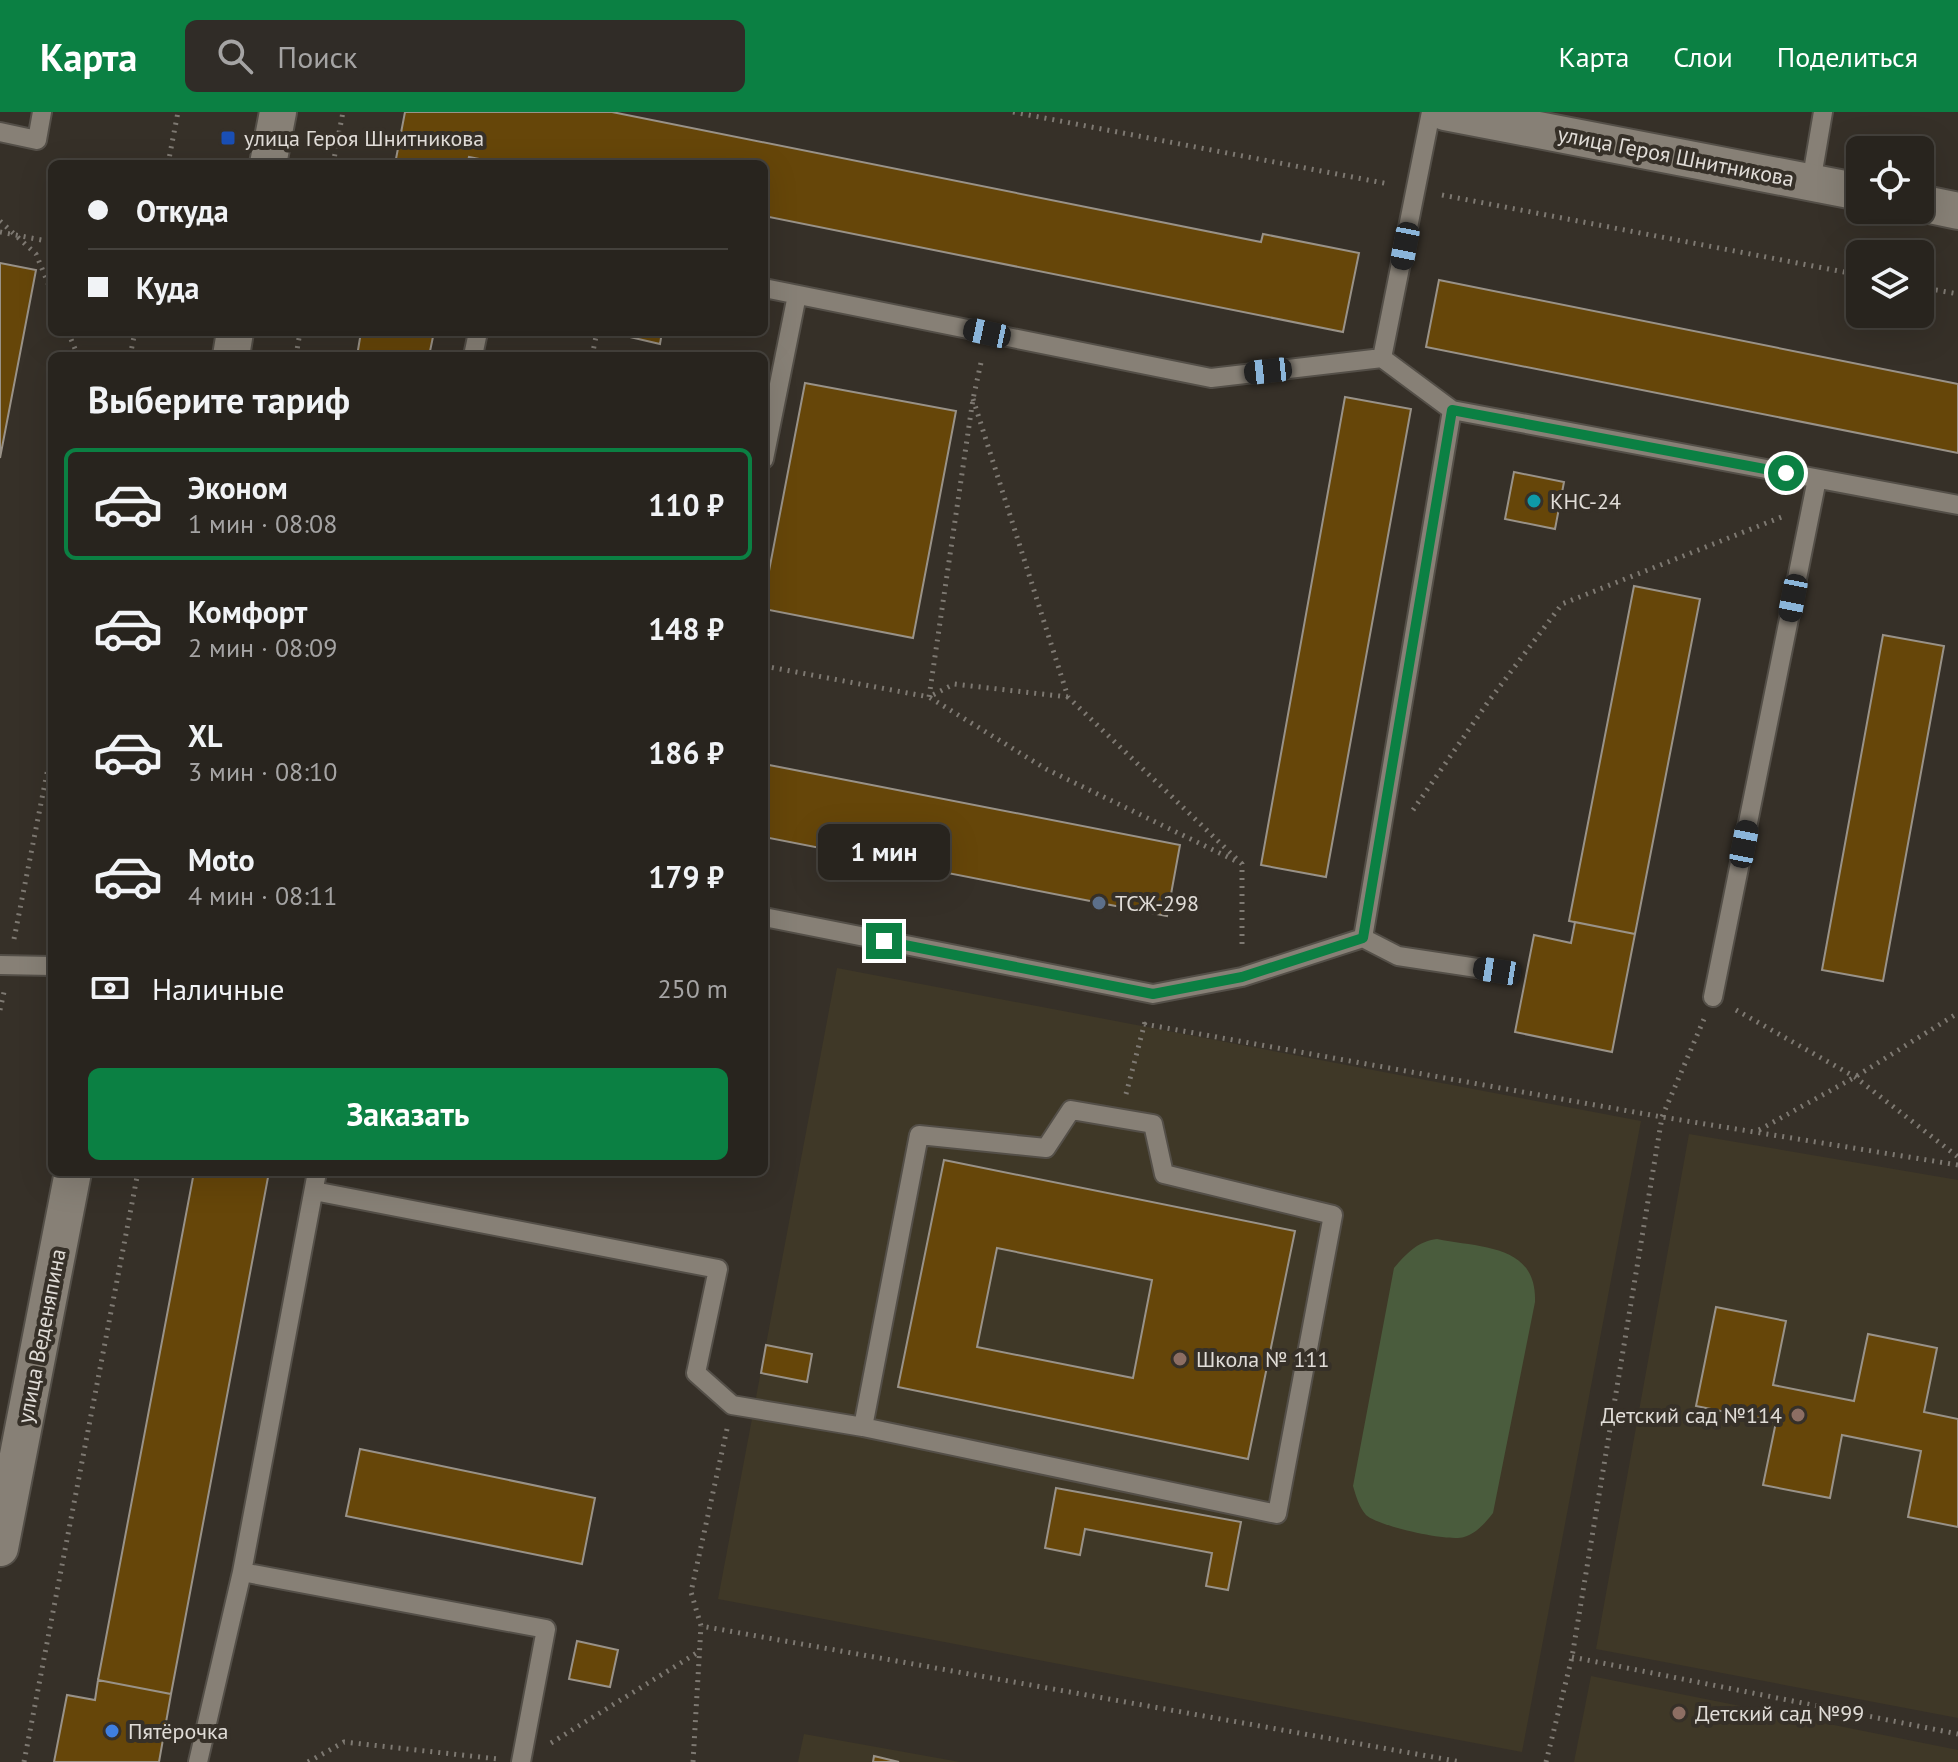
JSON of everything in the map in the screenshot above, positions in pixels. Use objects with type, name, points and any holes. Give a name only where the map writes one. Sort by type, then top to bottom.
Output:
[{"type":"street","points":[[269,160],[278,112]]},
{"type":"street","name":"улица Героя Шнитникова","points":[[1445,112],[1846,189]]},
{"type":"street","points":[[1934,206],[1958,211]]},
{"type":"street","name":"улица Веденяпина","points":[[0,1548],[72,1176]]},
{"type":"lane","points":[[0,132],[37,140],[42,112]]},
{"type":"lane","points":[[1382,358],[1431,112]]},
{"type":"lane","points":[[1811,183],[1823,112]]},
{"type":"lane","points":[[768,289],[1211,378],[1382,358],[1452,410],[1958,505]]},
{"type":"lane","points":[[768,439],[797,295]]},
{"type":"lane","points":[[1363,938],[1452,410]]},
{"type":"lane","points":[[1713,997],[1817,479]]},
{"type":"lane","points":[[768,918],[1153,994],[1242,977],[1363,938],[1398,956],[1497,971]]},
{"type":"lane","points":[[4,966],[48,966]]},
{"type":"lane","points":[[314,1191],[718,1269],[696,1373],[732,1405],[863,1427],[1277,1514],[1333,1215],[1164,1174],[1153,1124],[1071,1110],[1046,1148],[919,1135],[863,1427]]},
{"type":"lane","points":[[198,1762],[242,1572],[316,1176]]},
{"type":"lane","points":[[242,1572],[546,1629],[521,1762]]},
{"type":"path","points":[[169,160],[178,112]]},
{"type":"path","points":[[334,160],[343,112]]},
{"type":"path","points":[[0,221],[36,254],[48,283]]},
{"type":"path","points":[[0,232],[48,241]]},
{"type":"path","points":[[1934,290],[1958,294]]},
{"type":"path","points":[[929,697],[973,399],[987,333]]},
{"type":"path","points":[[973,399],[1068,697],[1242,864],[1242,977]]},
{"type":"path","points":[[1410,815],[1488,702],[1562,604],[1811,505]]},
{"type":"path","points":[[768,667],[929,697],[1046,769],[1242,864]]},
{"type":"path","points":[[929,697],[954,684],[1068,697]]},
{"type":"path","points":[[0,1010],[4,966],[48,766]]},
{"type":"path","points":[[1120,1118],[1153,994]]},
{"type":"path","points":[[1546,1762],[1572,1657],[1662,1117],[1713,997],[1855,1077],[1958,1157]]},
{"type":"path","points":[[1757,1131],[1855,1077],[1958,1013]]},
{"type":"path","points":[[1144,1024],[1662,1117],[1958,1165]]},
{"type":"path","points":[[24,1762],[137,1176]]},
{"type":"path","points":[[693,1762],[701,1626],[691,1592],[732,1405]]},
{"type":"path","points":[[701,1626],[1461,1762]]},
{"type":"path","points":[[1572,1657],[1958,1734]]},
{"type":"shaded area","name":"Школа № 111","points":[[837,968],[1641,1121],[1522,1752],[718,1599]]},
{"type":"shaded area","name":"Детский сад №114","points":[[1689,1134],[1958,1180],[1958,1718],[1596,1649]]},
{"type":"shaded area","name":"Детский сад №99","points":[[1591,1676],[1958,1750],[1958,1762],[1574,1762]]},
{"type":"shaded area","points":[[804,1734],[960,1762],[798,1762]]},
{"type":"green space","points":[[1437,1239],[1488,1248],[1516,1259],[1527,1269],[1533,1283],[1535,1302],[1493,1513],[1473,1533],[1456,1538],[1414,1532],[1373,1519],[1361,1508],[1353,1486],[1394,1268],[1418,1245]]},
{"type":"building","points":[[405,112],[612,112],[1261,242],[1263,234],[1359,253],[1343,332],[768,217],[768,160],[484,160],[469,157],[468,160],[396,160]]},
{"type":"building","points":[[0,263],[36,270],[0,458]]},
{"type":"building","points":[[1439,280],[1958,384],[1958,453],[1426,347]]},
{"type":"building","points":[[360,336],[433,336],[430,352],[358,352]]},
{"type":"building","points":[[625,336],[661,336],[660,344]]},
{"type":"building","points":[[805,383],[956,411],[913,638],[768,610],[768,576]]},
{"type":"building","points":[[1345,397],[1411,409],[1326,877],[1261,865]]},
{"type":"building","name":"КНС-24","points":[[1514,472],[1564,482],[1555,529],[1505,519]]},
{"type":"building","points":[[1634,586],[1700,599],[1635,934],[1569,921]]},
{"type":"building","points":[[1883,635],[1944,646],[1883,981],[1822,970]]},
{"type":"building","points":[[768,765],[1180,845],[1167,916],[768,838]]},
{"type":"building","points":[[1575,922],[1635,934],[1612,1052],[1515,1032],[1534,935],[1571,943]]},
{"type":"building","points":[[944,1160],[1295,1231],[1248,1459],[898,1387]],"holes":[[[997,1248],[1152,1280],[1133,1378],[977,1347]]]},
{"type":"building","points":[[193,1176],[268,1176],[171,1694],[98,1680]]},
{"type":"building","points":[[1716,1307],[1786,1321],[1773,1385],[1854,1401],[1868,1334],[1937,1348],[1924,1412],[1958,1419],[1958,1527],[1908,1517],[1921,1451],[1842,1435],[1830,1498],[1763,1485],[1776,1422],[1696,1406]]},
{"type":"building","points":[[766,1345],[812,1354],[807,1382],[761,1373]]},
{"type":"building","points":[[360,1449],[595,1498],[582,1564],[346,1516]]},
{"type":"building","points":[[1056,1488],[1241,1522],[1228,1590],[1206,1586],[1212,1553],[1085,1529],[1080,1555],[1045,1548]]},
{"type":"building","points":[[577,1641],[618,1650],[610,1687],[569,1679]]},
{"type":"building","name":"Пятёрочка","points":[[98,1680],[171,1694],[159,1762],[54,1762],[67,1695],[95,1700]]},
{"type":"building","points":[[874,1756],[899,1762],[873,1762]]},
{"type":"place","name":"улица Героя Шнитникова","points":[[228,138]]},
{"type":"place","name":"КНС-24","points":[[1534,501]]},
{"type":"place","name":"ТСЖ-298","points":[[1099,903]]},
{"type":"place","name":"Школа № 111","points":[[1180,1359]]},
{"type":"place","name":"Детский сад №114","points":[[1798,1415]]},
{"type":"place","name":"Детский сад №99","points":[[1679,1713]]},
{"type":"place","name":"Пятёрочка","points":[[112,1731]]},
{"type":"route","points":[[884,941],[1153,994],[1242,977],[1363,938],[1452,410],[1786,473]]}]
